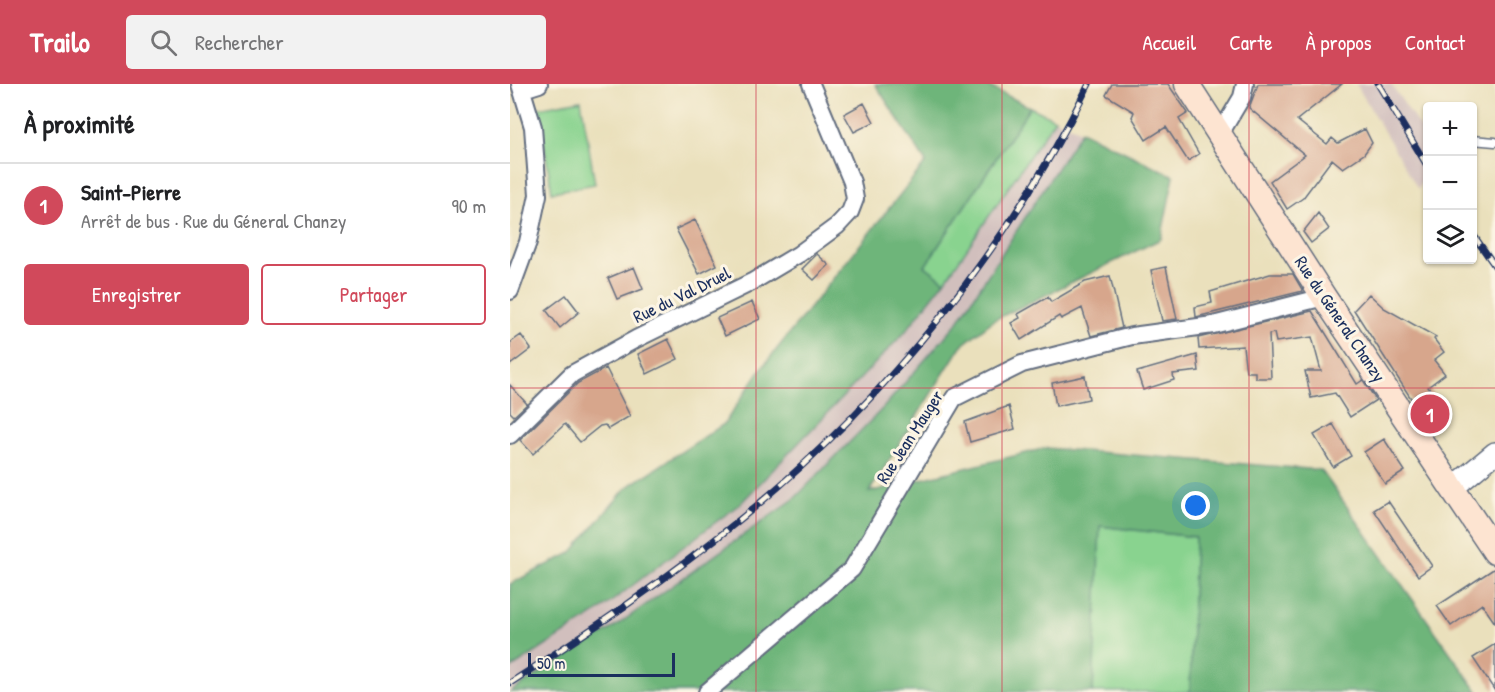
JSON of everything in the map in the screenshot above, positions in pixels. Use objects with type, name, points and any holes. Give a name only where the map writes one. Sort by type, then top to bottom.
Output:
[{"type":"main road","name":"Rue du Géneral Chanzy","points":[[1187,84],[1324,297],[1454,487],[1495,552]]},
{"type":"street","name":"Rue du Val Druel","points":[[510,435],[572,374],[636,339],[752,282],[799,254],[837,226],[850,212],[855,199],[852,182],[811,84]]},
{"type":"street","points":[[1220,134],[1242,97],[1245,84]]},
{"type":"street","points":[[510,291],[528,242],[538,195],[533,127],[527,86]]},
{"type":"street","name":"Rue Jean Mauger","points":[[707,692],[852,569],[954,398],[1022,364],[1132,336],[1213,325],[1324,297]]},
{"type":"street","points":[[1454,487],[1495,453]]},
{"type":"lane","points":[[1477,140],[1495,141]]},
{"type":"shaded area","points":[[1356,84],[1391,84],[1423,132],[1423,180],[1418,189]]},
{"type":"shaded area","points":[[1055,119],[1081,131],[957,323],[883,408],[794,499],[613,628],[510,691],[510,669],[595,614],[741,503],[905,332],[945,281]]},
{"type":"green space","points":[[875,84],[984,84],[1030,107],[925,266],[945,281],[905,332],[741,503],[595,614],[510,669],[510,584],[571,553],[626,488],[724,424],[761,369],[926,162]]},
{"type":"green space","points":[[581,100],[595,184],[552,192],[538,108]]},
{"type":"green space","points":[[1030,107],[1055,119],[945,281],[925,266]]},
{"type":"green space","points":[[1081,131],[1174,176],[1161,239],[994,320],[961,346],[869,492],[1046,448],[1321,470],[1478,692],[1190,692],[1195,537],[1100,526],[1093,692],[510,692],[613,628],[794,499],[883,408],[957,323]]},
{"type":"green space","points":[[1099,526],[1195,537],[1190,692],[1093,692]]},
{"type":"building","points":[[1112,84],[1168,84],[1188,113],[1179,119],[1199,154],[1188,161],[1166,127],[1146,140],[1132,117],[1134,112],[1106,95]]},
{"type":"building","points":[[1258,84],[1342,84],[1297,120],[1327,144],[1332,138],[1338,143],[1365,129],[1372,143],[1364,154],[1343,168],[1332,159],[1303,198],[1287,209],[1270,181],[1305,155],[1249,108]]},
{"type":"building","points":[[864,103],[874,122],[854,132],[844,114]]},
{"type":"building","points":[[1318,213],[1329,229],[1311,243],[1303,232]]},
{"type":"building","points":[[695,220],[717,265],[699,274],[676,229]]},
{"type":"building","points":[[817,254],[829,265],[814,280],[802,269]]},
{"type":"building","points":[[634,267],[643,289],[617,299],[608,278]]},
{"type":"building","points":[[1166,267],[1177,319],[1162,321],[1151,270]]},
{"type":"building","points":[[1270,274],[1293,274],[1303,291],[1196,317],[1195,307],[1212,303],[1210,292]]},
{"type":"building","points":[[1110,276],[1122,328],[1091,336],[1082,308],[1061,319],[1059,316],[1021,340],[1011,323],[1020,318],[1018,314],[1048,297],[1051,302],[1085,282]]},
{"type":"building","points":[[1369,294],[1384,308],[1436,337],[1434,339],[1444,352],[1434,360],[1445,374],[1428,387],[1438,402],[1421,414],[1354,310]]},
{"type":"building","points":[[566,295],[579,312],[560,328],[546,310]]},
{"type":"building","points":[[752,302],[760,319],[725,336],[717,318]]},
{"type":"building","points":[[1312,311],[1357,384],[1363,380],[1376,400],[1350,417],[1335,393],[1311,398],[1305,371],[1321,371],[1312,337],[1276,342],[1274,333],[1269,334],[1271,378],[1255,378],[1255,372],[1246,372],[1243,346],[1199,349],[1198,338]]},
{"type":"building","points":[[521,335],[531,349],[510,365],[510,343]]},
{"type":"building","points":[[668,339],[678,359],[647,374],[638,354]]},
{"type":"building","points":[[1197,355],[1199,371],[1173,374],[1174,380],[1143,390],[1137,372]]},
{"type":"building","points":[[606,368],[630,416],[608,429],[605,425],[600,426],[580,442],[565,424],[533,454],[520,440],[578,383]]},
{"type":"building","points":[[1085,376],[1089,399],[1056,406],[1052,383]]},
{"type":"building","points":[[510,385],[527,404],[514,416],[510,412]]},
{"type":"building","points":[[1009,406],[1015,429],[970,442],[965,422]]},
{"type":"building","points":[[1333,424],[1351,456],[1333,467],[1314,435]]},
{"type":"building","points":[[1384,439],[1405,471],[1385,484],[1364,452]]},
{"type":"building","points":[[1388,501],[1432,566],[1418,576],[1374,510]]},
{"type":"building","points":[[1495,568],[1495,623],[1482,604],[1451,626],[1437,606]]},
{"type":"building","points":[[1495,644],[1495,691],[1473,658]]},
{"type":"railway","points":[[510,683],[629,603],[715,540],[795,472],[846,424],[894,373],[981,263],[1021,205],[1057,145],[1089,84]]},
{"type":"railway","points":[[1378,84],[1423,159]]},
{"type":"railway","points":[[1477,240],[1495,266]]},
{"type":"place","name":"Saint-Pierre","points":[[1430,414]]}]
